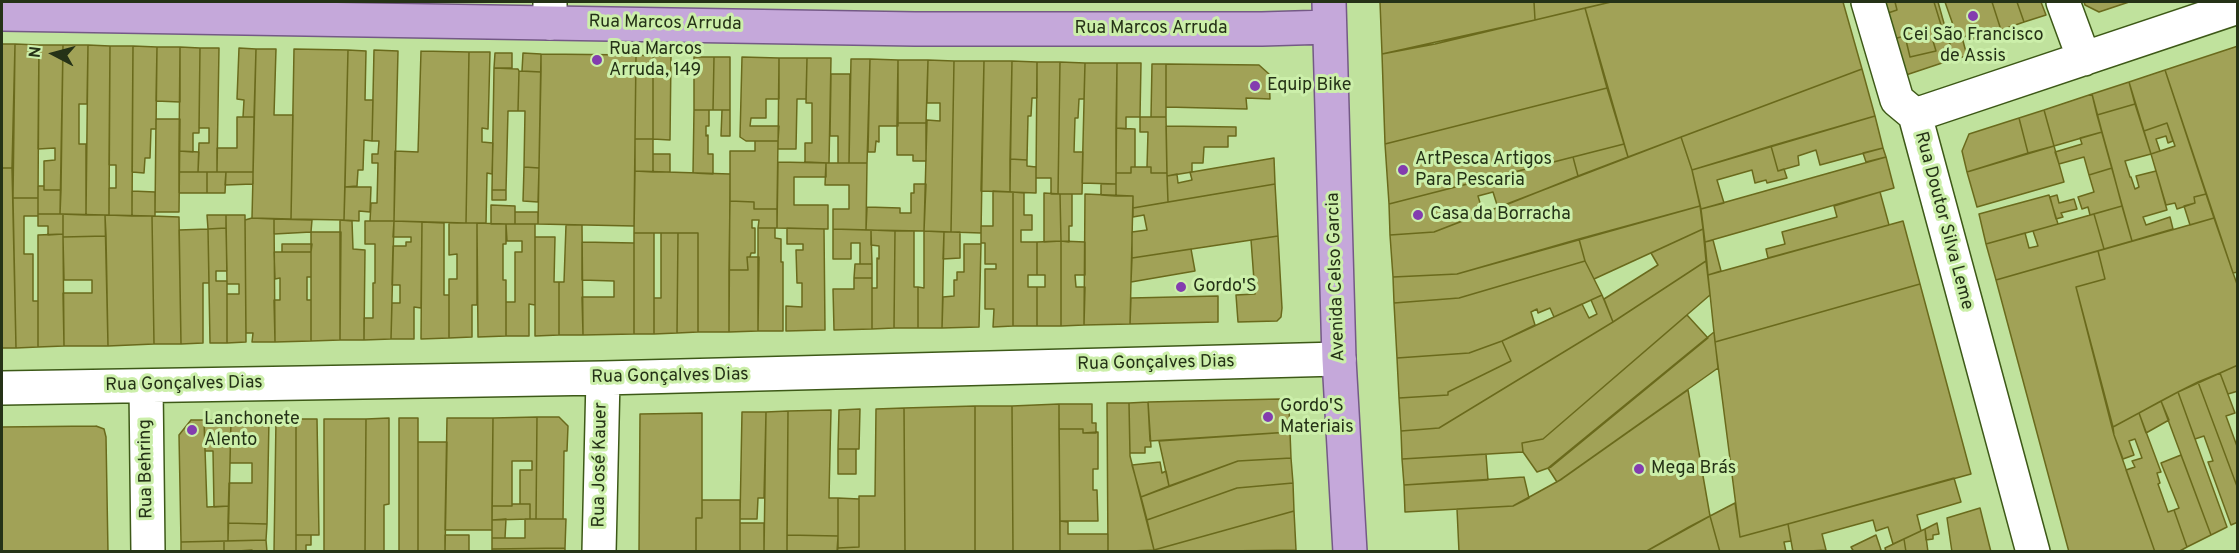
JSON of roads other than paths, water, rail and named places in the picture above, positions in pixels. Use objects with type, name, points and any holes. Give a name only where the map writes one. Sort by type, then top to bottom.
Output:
[{"type":"main road","name":"Rua Marcos Arruda","points":[[2,14],[250,10],[550,12],[915,29],[1262,29],[1329,14]]},
{"type":"main road","name":"Avenida Celso Garcia","points":[[1329,14],[1339,359],[1350,552]]},
{"type":"street","points":[[1868,2],[1897,100],[1915,115]]},
{"type":"street","points":[[2063,2],[2084,59]]},
{"type":"street","name":"Rua Doutor Silva Leme","points":[[2033,552],[1915,115],[2238,7]]},
{"type":"street","name":"Rua Gonçalves Dias","points":[[2,388],[603,378],[1339,359]]},
{"type":"street","name":"Rua José Kauer","points":[[599,552],[603,378]]},
{"type":"street","name":"Rua Behring","points":[[146,386],[148,552]]},
{"type":"place","name":"Cei São Francisco de Assis","points":[[1973,16]]},
{"type":"place","name":"Rua Marcos Arruda, 149","points":[[597,60]]},
{"type":"place","name":"Equip Bike","points":[[1255,86]]},
{"type":"place","name":"ArtPesca Artigos Para Pescaria","points":[[1403,170]]},
{"type":"place","name":"Casa da Borracha","points":[[1418,215]]},
{"type":"place","name":"Gordo'S","points":[[1181,287]]},
{"type":"place","name":"Gordo'S Materiais","points":[[1268,417]]},
{"type":"place","name":"Lanchonete Alento","points":[[192,430]]},
{"type":"place","name":"Mega Brás","points":[[1639,469]]}]
